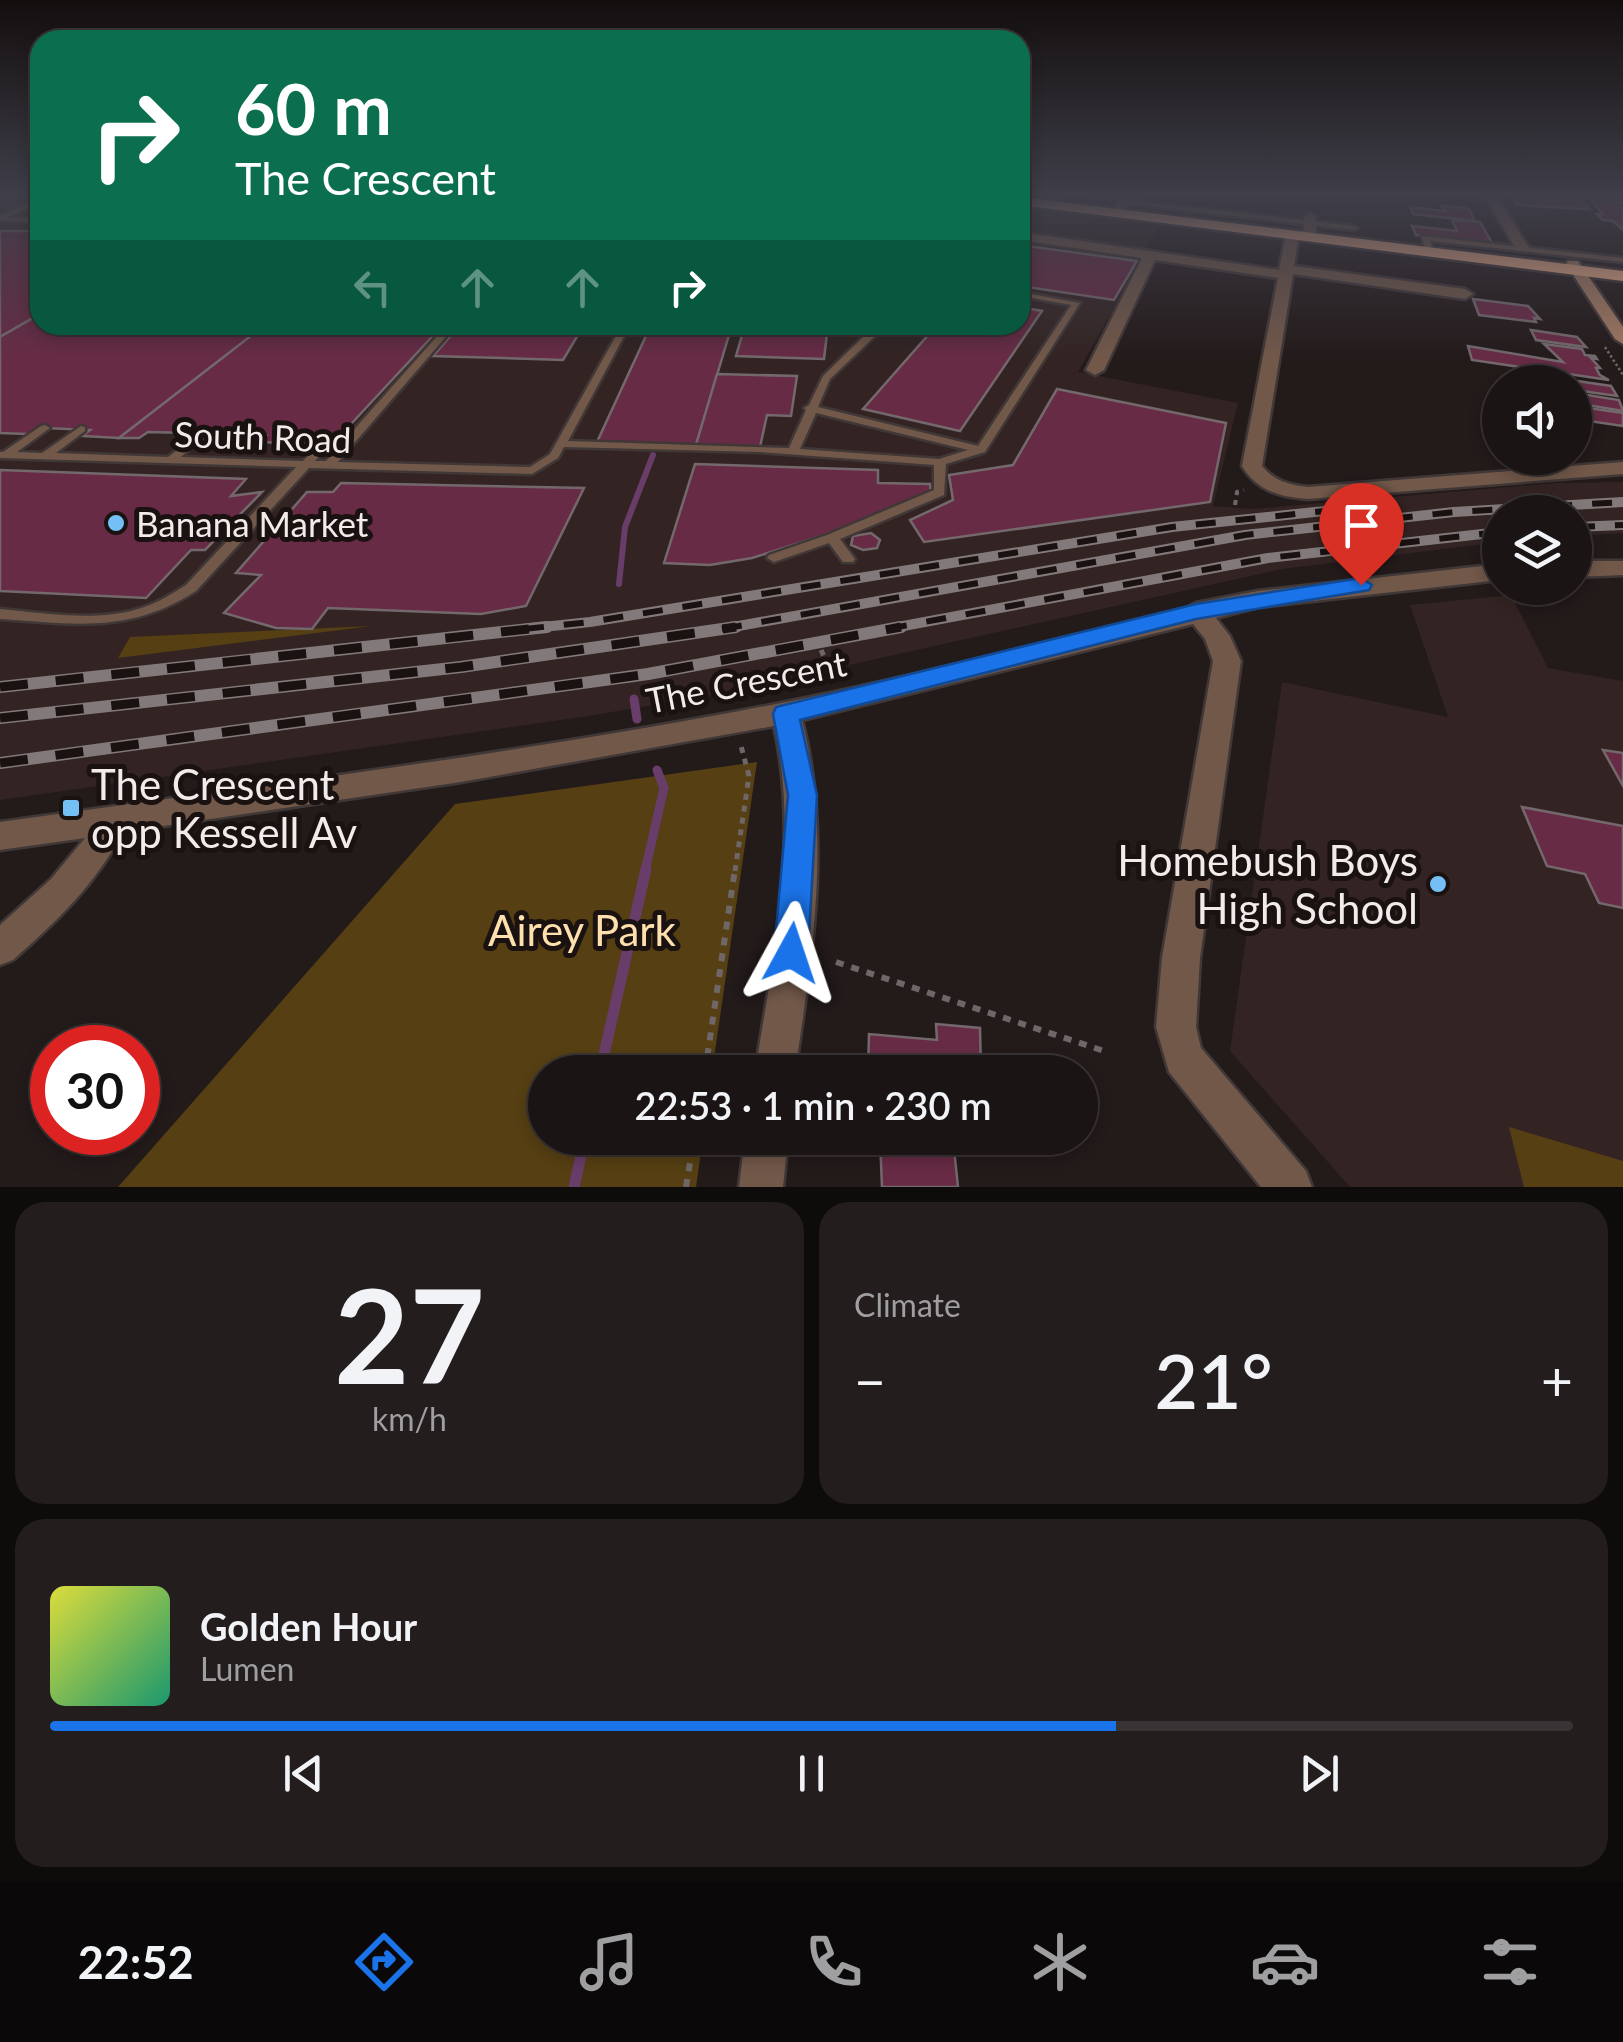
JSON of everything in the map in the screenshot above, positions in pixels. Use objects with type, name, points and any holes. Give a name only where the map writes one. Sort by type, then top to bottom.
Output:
[{"type":"highway","points":[[1464,248],[1623,272]]},
{"type":"highway","points":[[1465,248],[1575,267]]},
{"type":"street","points":[[1109,248],[1465,294]]},
{"type":"street","points":[[1290,248],[1252,466],[1257,476],[1289,492],[1308,493],[1623,468]]},
{"type":"street","points":[[1096,370],[1150,256]]},
{"type":"street","points":[[1575,267],[1623,339]]},
{"type":"street","points":[[1592,569],[1623,568]]},
{"type":"street","name":"The Crescent","points":[[0,836],[461,770],[786,714],[1196,611],[1361,585],[1482,574]]},
{"type":"street","points":[[1196,611],[1217,636],[1227,661],[1181,958],[1176,1027],[1183,1058],[1290,1187]]},
{"type":"street","points":[[778,1055],[802,830],[800,769],[786,714]]},
{"type":"street","points":[[0,948],[62,894],[102,842],[113,820]]},
{"type":"street","points":[[761,1187],[765,1155]]},
{"type":"lane","points":[[1525,248],[1623,260]]},
{"type":"lane","points":[[621,335],[561,444],[793,451],[940,462],[982,448],[1076,303],[1030,296]]},
{"type":"lane","points":[[328,466],[443,335]]},
{"type":"lane","points":[[793,451],[810,406],[826,378],[870,335]]},
{"type":"lane","points":[[810,406],[982,448]]},
{"type":"lane","points":[[3,456],[45,428]]},
{"type":"lane","points":[[44,457],[81,430]]},
{"type":"lane","points":[[0,614],[121,620],[173,602],[191,588],[330,438]]},
{"type":"lane","points":[[170,461],[196,440]]},
{"type":"lane","name":"South Road","points":[[3,456],[524,472],[548,464],[561,444]]},
{"type":"lane","points":[[774,558],[940,492],[940,462]]},
{"type":"lane","points":[[832,538],[848,560]]},
{"type":"path","points":[[821,650],[838,687]]},
{"type":"path","points":[[708,1055],[749,776],[742,751]]},
{"type":"path","points":[[836,962],[1108,1052]]},
{"type":"path","points":[[686,1187],[691,1155]]},
{"type":"shaded area","points":[[0,248],[30,248],[30,335],[1030,335],[1030,248],[1141,260],[1078,372],[1238,403],[1213,506],[1253,509],[1555,483],[1623,482],[1623,533],[1592,535],[1592,495],[1482,495],[1482,544],[1282,569],[732,691],[589,716],[0,800]]},
{"type":"shaded area","points":[[1113,248],[1147,248],[1145,253]]},
{"type":"shaded area","name":"Homebush Boys High School","points":[[1482,598],[1482,605],[1516,605],[1548,668],[1623,681],[1623,1187],[1350,1187],[1230,1051],[1282,682],[1448,717],[1410,605]]},
{"type":"green space","points":[[372,626],[118,658],[130,637]]},
{"type":"green space","name":"Airey Park","points":[[757,762],[714,1055],[528,1055],[528,1155],[701,1155],[696,1187],[118,1187],[146,1155],[160,1155],[160,1139],[455,804]]},
{"type":"green space","points":[[1509,1127],[1623,1161],[1623,1187],[1524,1187]]},
{"type":"building","points":[[0,248],[30,248],[30,320],[0,337]]},
{"type":"building","points":[[1030,248],[1137,261],[1114,300],[1030,287]]},
{"type":"building","points":[[1473,299],[1528,306],[1540,319],[1534,318],[1536,322],[1479,315]]},
{"type":"building","points":[[1030,309],[1042,311],[1030,329]]},
{"type":"building","points":[[30,320],[30,335],[252,335],[119,438],[82,436],[90,430],[45,428],[27,434],[0,433],[0,337]]},
{"type":"building","points":[[1531,330],[1577,337],[1586,347],[1536,340]]},
{"type":"building","points":[[252,335],[434,335],[338,438],[320,437],[314,444],[260,442],[266,436],[220,434],[213,440],[180,439],[188,433],[148,432],[139,438],[119,438]]},
{"type":"building","points":[[451,335],[578,335],[563,360],[433,356]]},
{"type":"building","points":[[646,335],[729,335],[696,445],[597,442]]},
{"type":"building","points":[[742,335],[827,335],[824,359],[736,356]]},
{"type":"building","points":[[928,335],[1026,335],[960,431],[863,409]]},
{"type":"building","points":[[1544,344],[1582,349],[1585,355],[1595,356],[1597,359],[1591,358],[1600,368],[1596,368],[1600,375],[1609,380],[1592,378],[1592,365],[1506,365],[1472,360],[1468,346],[1563,362]]},
{"type":"building","points":[[717,374],[797,376],[791,416],[767,415],[760,447],[696,445]]},
{"type":"building","points":[[1592,383],[1611,386],[1617,396],[1592,392]]},
{"type":"building","points":[[1057,389],[1226,423],[1210,502],[924,542],[910,520],[953,500],[949,475],[1013,465]]},
{"type":"building","points":[[1592,396],[1619,400],[1623,411],[1592,406]]},
{"type":"building","points":[[1592,408],[1623,413],[1623,426],[1592,421]]},
{"type":"building","points":[[695,464],[878,470],[878,483],[930,484],[931,495],[878,518],[752,558],[710,565],[664,563]]},
{"type":"building","name":"Banana Market","points":[[0,470],[246,479],[231,496],[262,492],[205,550],[191,550],[146,598],[0,591]]},
{"type":"building","points":[[341,483],[584,488],[526,606],[481,614],[328,608],[312,629],[276,628],[224,613],[261,575],[236,573],[307,492],[333,492]]},
{"type":"building","points":[[871,533],[880,540],[877,548],[863,550],[851,545],[853,536]]},
{"type":"building","points":[[1603,750],[1623,753],[1623,786]]},
{"type":"building","points":[[1522,807],[1623,826],[1623,908],[1599,903],[1585,874],[1547,866]]},
{"type":"building","points":[[936,1024],[980,1028],[981,1055],[868,1055],[869,1034],[937,1040]]},
{"type":"building","points":[[881,1155],[955,1155],[958,1187],[882,1187]]},
{"type":"waterway","points":[[619,584],[625,527],[653,455]]},
{"type":"waterway","points":[[634,699],[637,719]]},
{"type":"waterway","points":[[645,871],[664,788],[657,770]]},
{"type":"waterway","points":[[604,1055],[646,869]]},
{"type":"waterway","points":[[574,1187],[581,1155]]},
{"type":"railway","points":[[722,629],[1245,535],[1454,512],[1623,502]]},
{"type":"railway","points":[[524,629],[590,622],[1172,527],[1382,505]]},
{"type":"railway","points":[[1592,526],[1623,525]]},
{"type":"railway","points":[[887,629],[1268,558],[1482,534]]},
{"type":"railway","points":[[0,687],[547,627]]},
{"type":"railway","points":[[0,718],[461,667],[736,627]]},
{"type":"railway","points":[[0,763],[648,674],[901,627]]},
{"type":"place","name":"Banana Market","points":[[116,523]]},
{"type":"place","name":"The Crescent opp Kessell Av","points":[[71,808]]},
{"type":"place","name":"Homebush Boys High School","points":[[1438,884]]},
{"type":"route","points":[[791,953],[802,795],[800,769],[786,714],[1196,611],[1258,598],[1361,585]]}]
